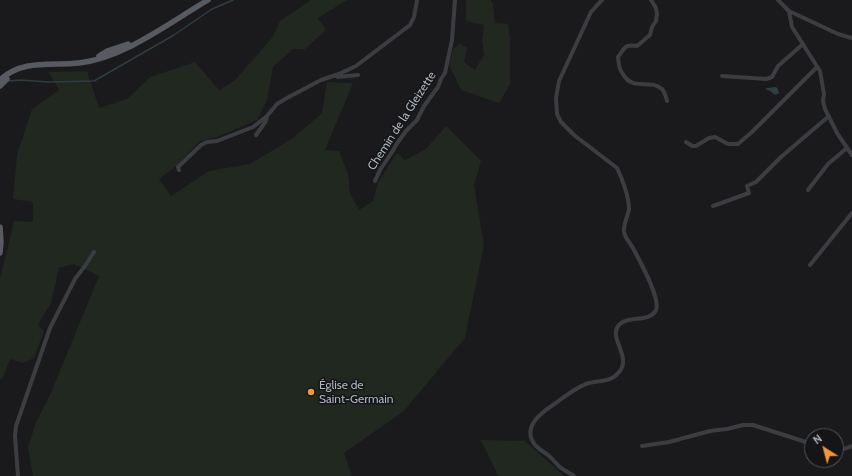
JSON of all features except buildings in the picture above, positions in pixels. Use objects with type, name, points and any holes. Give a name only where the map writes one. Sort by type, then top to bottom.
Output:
[{"type":"main road","points":[[1,78],[13,71],[27,66],[87,62],[113,49],[136,42],[208,0]]},
{"type":"main road","points":[[0,86],[8,77],[15,73],[38,65]]},
{"type":"main road","points":[[0,226],[0,253]]},
{"type":"street","points":[[179,170],[178,167],[201,145],[207,142],[217,141],[253,126],[267,116],[277,104],[287,98],[322,80],[356,66],[410,25],[414,17],[417,0]]},
{"type":"street","name":"Chemin de la Gleizette","points":[[375,181],[380,170],[398,142],[417,120],[445,73],[452,40],[456,0]]},
{"type":"street","points":[[574,476],[561,468],[536,446],[532,439],[530,430],[540,414],[578,388],[586,384],[602,382],[620,372],[624,362],[616,332],[618,326],[624,320],[642,318],[652,314],[656,310],[657,303],[654,290],[624,232],[629,208],[621,174],[617,168],[574,135],[561,122],[557,114],[556,98],[559,81],[591,12],[602,0]]},
{"type":"street","points":[[651,0],[658,14],[650,35],[637,46],[629,44],[626,45],[618,57],[619,69],[628,82],[652,85],[660,88],[664,91],[667,101]]},
{"type":"street","points":[[778,0],[789,11],[838,34],[852,38]]},
{"type":"street","points":[[789,11],[792,27],[820,71],[824,94],[822,100],[837,133],[852,155]]},
{"type":"street","points":[[722,76],[766,79],[772,77],[778,66],[803,44]]},
{"type":"street","points":[[686,142],[692,146],[696,146],[709,138],[715,138],[728,144],[738,144],[817,67]]},
{"type":"street","points":[[335,75],[338,77],[358,75]]},
{"type":"street","points":[[256,135],[266,122],[267,116]]},
{"type":"street","points":[[713,206],[749,193],[747,186],[756,182],[781,157],[829,116]]},
{"type":"street","points":[[808,190],[828,164],[847,148]]},
{"type":"street","points":[[810,265],[852,213]]},
{"type":"street","points":[[18,476],[15,436],[18,420],[50,328],[75,278],[94,252]]},
{"type":"street","points":[[642,446],[669,442],[696,434],[743,425],[752,425],[804,441]]},
{"type":"shaded area","points":[[311,0],[347,0],[318,18],[326,30],[305,49],[293,49],[273,67],[267,100],[257,120],[217,137],[200,141],[176,166],[159,179],[171,196],[209,171],[250,164],[293,138],[322,113],[327,82],[353,83],[325,150],[339,151],[348,174],[350,193],[359,210],[373,201],[378,182],[397,153],[405,160],[426,149],[446,126],[481,161],[474,185],[484,245],[465,338],[404,411],[344,453],[352,476],[33,476],[28,448],[36,422],[50,395],[99,276],[74,264],[59,268],[51,303],[38,325],[44,331],[34,358],[23,363],[10,359],[3,378],[0,379],[0,279],[14,221],[33,222],[33,202],[13,199],[17,155],[32,109],[59,90],[49,72],[87,71],[99,108],[127,99],[150,77],[195,62],[219,90],[235,80],[272,38],[280,21]]},
{"type":"shaded area","points":[[466,0],[490,0],[493,4],[495,23],[508,24],[510,39],[510,84],[499,103],[461,90],[449,65],[453,49],[460,44],[467,48],[464,62],[475,70],[484,55],[482,41],[484,25],[466,21]]},
{"type":"shaded area","points":[[776,87],[779,93],[775,95],[765,89],[767,88]]},
{"type":"shaded area","points":[[481,440],[525,441],[564,476],[498,476]]},
{"type":"waterway","points":[[9,81],[94,81],[174,35],[212,9],[233,0]]},
{"type":"place","name":"Église de Saint-Germain","points":[[311,392]]}]
